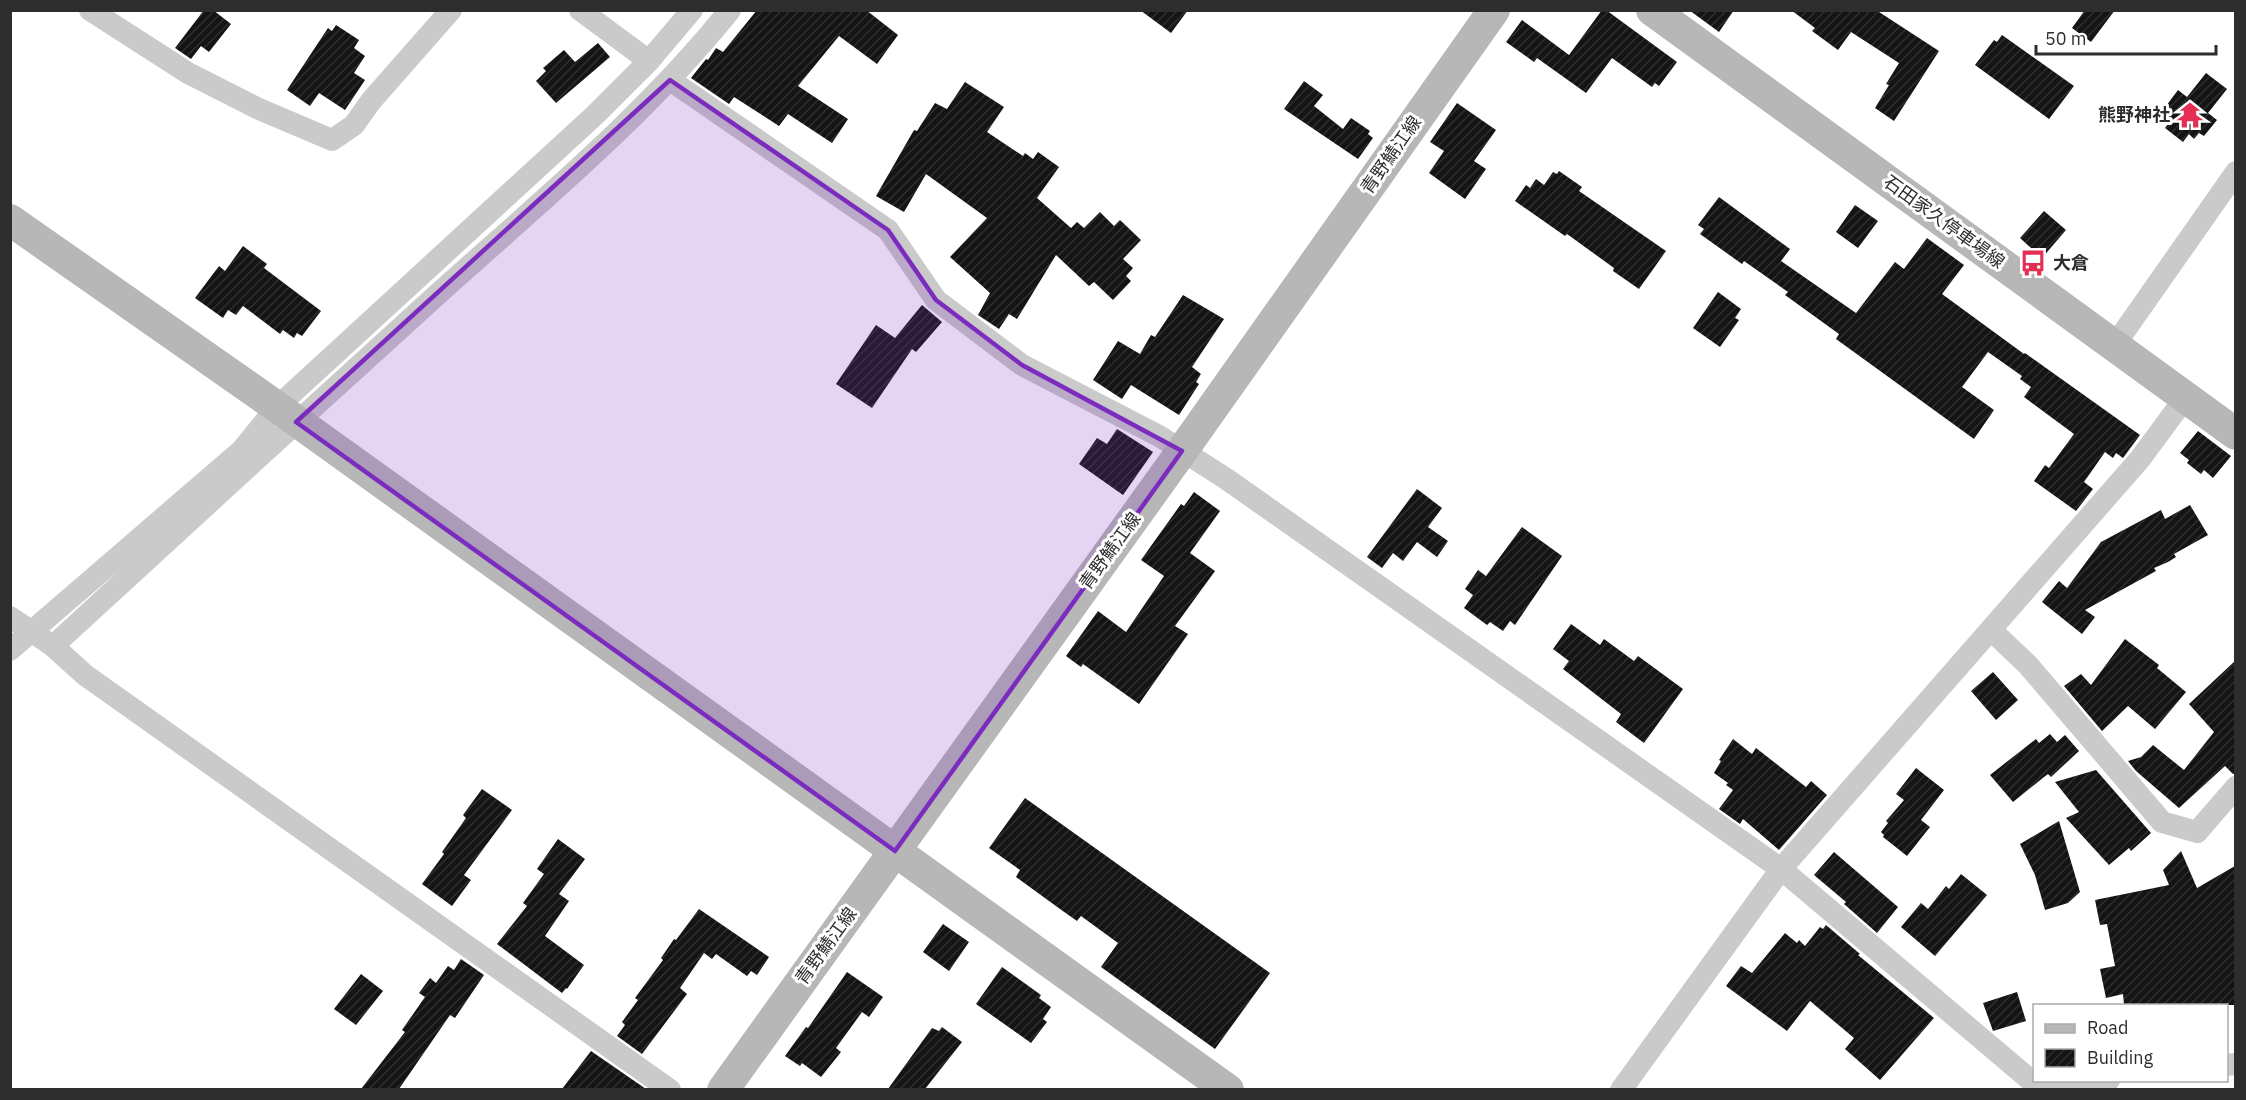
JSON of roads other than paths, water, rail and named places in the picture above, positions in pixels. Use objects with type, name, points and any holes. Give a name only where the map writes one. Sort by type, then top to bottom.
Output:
[{"type":"main road","name":"青野鯖江線","points":[[723,1089],[1182,451],[1494,10]]},
{"type":"main road","name":"石田家久停車場線","points":[[1652,10],[2235,434]]},
{"type":"main road","points":[[10,220],[1228,1089]]},
{"type":"street","points":[[90,10],[188,74],[257,108],[332,140],[354,125],[371,101],[451,10]]},
{"type":"street","points":[[580,10],[649,60]]},
{"type":"street","points":[[53,646],[286,415],[595,115],[649,60],[692,10]]},
{"type":"street","points":[[10,650],[242,450],[594,154],[670,80],[730,10]]},
{"type":"street","points":[[670,80],[888,230],[936,300],[1022,365],[1159,436],[1226,478],[1781,869],[2041,1089],[2094,1082]]},
{"type":"street","points":[[2114,346],[2235,172]]},
{"type":"street","points":[[1621,1089],[1781,869],[2140,459],[2185,398]]},
{"type":"street","points":[[10,617],[53,646],[85,675],[670,1089]]},
{"type":"street","points":[[1991,630],[2028,665],[2162,822],[2197,832],[2235,787]]},
{"type":"place","name":"熊野神社","points":[[2190,115]]},
{"type":"place","name":"大倉","points":[[2033,263]]}]
